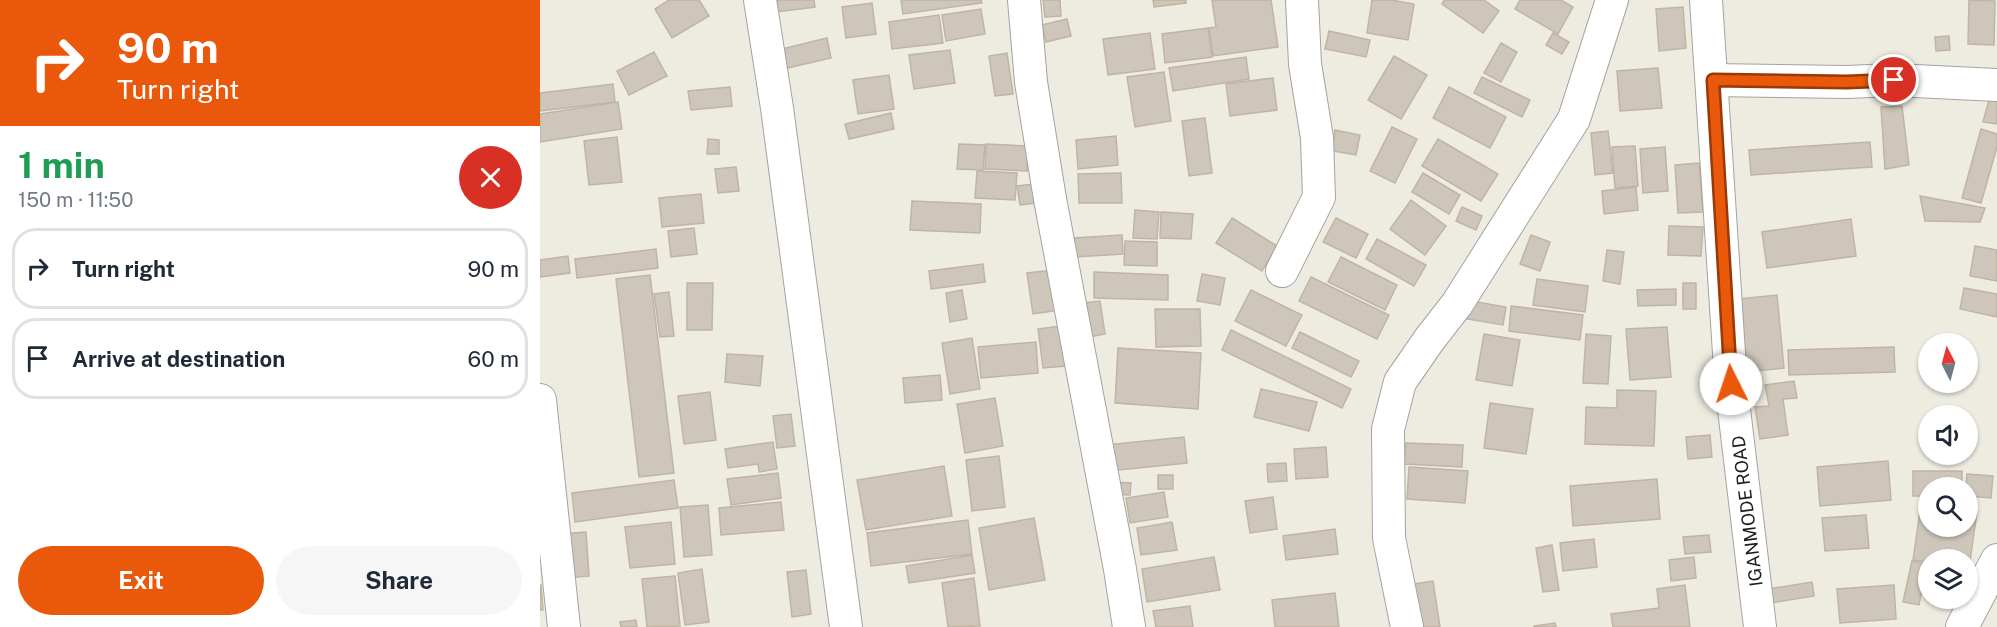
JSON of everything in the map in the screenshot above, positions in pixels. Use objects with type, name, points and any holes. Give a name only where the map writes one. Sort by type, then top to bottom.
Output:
[{"type":"street","points":[[760,0],[777,108],[846,627]]},
{"type":"street","points":[[1024,0],[1031,82],[1050,199],[1129,627]]},
{"type":"street","points":[[1281,271],[1319,197],[1317,138],[1305,64],[1302,0]]},
{"type":"street","points":[[1407,627],[1389,538],[1389,429],[1400,382],[1457,304],[1574,119],[1612,0]]},
{"type":"street","name":"IGANMODE ROAD","points":[[1706,0],[1731,384],[1760,627]]},
{"type":"street","points":[[1713,80],[1847,82],[1894,80],[1997,85]]},
{"type":"street","points":[[540,400],[564,627]]},
{"type":"street","points":[[1962,627],[1997,560]]},
{"type":"building","points":[[669,0],[699,0],[709,16],[672,38],[655,9]]},
{"type":"building","points":[[766,0],[814,0],[815,7],[768,13]]},
{"type":"building","points":[[901,0],[981,0],[982,3],[903,14]]},
{"type":"building","points":[[1043,0],[1060,0],[1061,16],[1045,17]]},
{"type":"building","points":[[1153,0],[1186,0],[1186,3],[1154,7]]},
{"type":"building","points":[[1212,0],[1271,0],[1278,47],[1213,56],[1209,28],[1216,27]]},
{"type":"building","points":[[1372,0],[1391,0],[1414,4],[1408,40],[1367,33]]},
{"type":"building","points":[[1444,0],[1484,0],[1499,11],[1483,33],[1442,4]]},
{"type":"building","points":[[1520,0],[1561,0],[1573,7],[1558,34],[1515,9]]},
{"type":"building","points":[[1969,0],[1995,1],[1994,45],[1968,44]]},
{"type":"building","points":[[872,3],[876,34],[846,38],[842,7]]},
{"type":"building","points":[[1683,7],[1686,48],[1659,51],[1656,9]]},
{"type":"building","points":[[981,9],[985,34],[946,41],[942,15]]},
{"type":"building","points":[[939,15],[943,43],[892,49],[889,22]]},
{"type":"building","points":[[1067,19],[1071,36],[1046,42],[1042,25]]},
{"type":"building","points":[[1208,28],[1212,57],[1165,63],[1162,34]]},
{"type":"building","points":[[1329,31],[1370,40],[1366,57],[1325,49]]},
{"type":"building","points":[[1150,33],[1155,69],[1108,75],[1103,39]]},
{"type":"building","points":[[1553,33],[1569,42],[1562,54],[1546,45]]},
{"type":"building","points":[[1949,36],[1950,50],[1936,51],[1935,37]]},
{"type":"building","points":[[827,38],[831,58],[783,69],[778,50]]},
{"type":"building","points":[[1501,43],[1517,52],[1501,82],[1484,73]]},
{"type":"building","points":[[950,50],[955,83],[914,89],[909,55]]},
{"type":"building","points":[[654,52],[667,76],[629,95],[617,71]]},
{"type":"building","points":[[1007,53],[1013,94],[995,96],[989,56]]},
{"type":"building","points":[[1394,56],[1427,75],[1401,119],[1368,100]]},
{"type":"building","points":[[1246,57],[1249,79],[1173,91],[1169,68]]},
{"type":"building","points":[[1658,68],[1662,108],[1620,111],[1617,71]]},
{"type":"building","points":[[1164,72],[1171,121],[1135,127],[1127,77]]},
{"type":"building","points":[[889,75],[894,109],[858,114],[853,80]]},
{"type":"building","points":[[1482,77],[1530,100],[1522,117],[1474,93]]},
{"type":"building","points":[[1273,78],[1277,110],[1230,116],[1226,84]]},
{"type":"building","points":[[613,84],[615,102],[540,111],[540,93]]},
{"type":"building","points":[[730,87],[732,106],[691,110],[688,91]]},
{"type":"building","points":[[1449,87],[1506,117],[1490,148],[1433,118]]},
{"type":"building","points":[[1990,96],[1997,98],[1997,124],[1983,122]]},
{"type":"building","points":[[618,102],[622,129],[540,142],[540,114]]},
{"type":"building","points":[[1902,106],[1909,165],[1885,169],[1881,107]]},
{"type":"building","points":[[891,113],[894,129],[849,139],[845,124]]},
{"type":"building","points":[[1205,118],[1212,173],[1189,176],[1182,121]]},
{"type":"building","points":[[1392,127],[1417,139],[1395,183],[1370,171]]},
{"type":"building","points":[[1981,129],[1997,134],[1997,147],[1981,203],[1962,198]]},
{"type":"building","points":[[1335,130],[1360,135],[1356,155],[1332,151]]},
{"type":"building","points":[[1608,131],[1613,173],[1595,175],[1591,133]]},
{"type":"building","points":[[1116,136],[1118,165],[1078,169],[1076,140]]},
{"type":"building","points":[[617,137],[622,182],[589,185],[584,141]]},
{"type":"building","points":[[708,139],[719,140],[719,154],[707,154]]},
{"type":"building","points":[[1438,139],[1498,174],[1481,201],[1422,166]]},
{"type":"building","points":[[1870,142],[1872,167],[1751,175],[1749,150]]},
{"type":"building","points":[[959,144],[985,145],[983,170],[957,169]]},
{"type":"building","points":[[986,144],[1028,146],[1027,171],[985,169]]},
{"type":"building","points":[[1635,146],[1638,186],[1615,188],[1612,147]]},
{"type":"building","points":[[1665,147],[1668,191],[1643,193],[1640,149]]},
{"type":"building","points":[[1699,163],[1703,212],[1678,213],[1675,165]]},
{"type":"building","points":[[736,167],[739,191],[718,193],[715,169]]},
{"type":"building","points":[[977,171],[1017,173],[1015,200],[975,198]]},
{"type":"building","points":[[1121,173],[1122,203],[1079,203],[1078,174]]},
{"type":"building","points":[[1423,173],[1460,195],[1449,214],[1412,192]]},
{"type":"building","points":[[1034,184],[1036,203],[1020,205],[1017,186]]},
{"type":"building","points":[[1636,187],[1638,210],[1604,214],[1602,191]]},
{"type":"building","points":[[701,194],[704,223],[662,227],[659,198]]},
{"type":"building","points":[[1920,196],[1985,208],[1980,222],[1925,221]]},
{"type":"building","points":[[1411,200],[1446,226],[1425,255],[1390,229]]},
{"type":"building","points":[[912,201],[981,204],[980,233],[910,230]]},
{"type":"building","points":[[1462,207],[1482,216],[1476,230],[1456,221]]},
{"type":"building","points":[[1135,210],[1159,212],[1157,239],[1133,238]]},
{"type":"building","points":[[1161,212],[1193,214],[1191,239],[1160,238]]},
{"type":"building","points":[[1232,218],[1277,246],[1262,271],[1216,243]]},
{"type":"building","points":[[1336,218],[1368,234],[1356,258],[1323,242]]},
{"type":"building","points":[[1851,219],[1856,256],[1767,268],[1762,232]]},
{"type":"building","points":[[1669,226],[1703,227],[1701,256],[1668,255]]},
{"type":"building","points":[[694,228],[697,254],[671,257],[668,231]]},
{"type":"building","points":[[1122,235],[1123,254],[1075,257],[1073,238]]},
{"type":"building","points":[[1531,235],[1550,242],[1540,271],[1520,264]]},
{"type":"building","points":[[1377,239],[1426,265],[1414,286],[1366,259]]},
{"type":"building","points":[[1125,241],[1157,242],[1157,266],[1124,265]]},
{"type":"building","points":[[1975,246],[1997,250],[1997,281],[1970,276]]},
{"type":"building","points":[[656,249],[658,268],[577,278],[575,259]]},
{"type":"building","points":[[1607,250],[1624,252],[1620,284],[1603,281]]},
{"type":"building","points":[[568,256],[570,273],[540,277],[540,260]]},
{"type":"building","points":[[1341,257],[1397,285],[1385,310],[1328,282]]},
{"type":"building","points":[[983,264],[985,282],[931,289],[929,271]]},
{"type":"building","points":[[1054,270],[1059,310],[1033,314],[1027,273]]},
{"type":"building","points":[[1094,272],[1168,275],[1168,300],[1094,298]]},
{"type":"building","points":[[1202,274],[1225,278],[1220,305],[1197,301]]},
{"type":"building","points":[[650,275],[674,473],[639,477],[616,279]]},
{"type":"building","points":[[1311,277],[1389,315],[1377,339],[1299,301]]},
{"type":"building","points":[[1537,279],[1588,286],[1585,312],[1533,305]]},
{"type":"building","points":[[687,283],[713,283],[712,330],[687,330]]},
{"type":"building","points":[[1683,283],[1696,283],[1696,309],[1683,309]]},
{"type":"building","points":[[1964,288],[1997,294],[1997,317],[1960,309]]},
{"type":"building","points":[[1676,289],[1676,305],[1638,306],[1637,290]]},
{"type":"building","points":[[962,290],[967,319],[950,322],[946,293]]},
{"type":"building","points":[[1251,290],[1302,315],[1286,346],[1235,321]]},
{"type":"building","points":[[669,292],[674,336],[660,337],[654,294]]},
{"type":"building","points":[[1777,295],[1784,368],[1736,373],[1729,300]]},
{"type":"building","points":[[1100,301],[1105,334],[1089,337],[1084,303]]},
{"type":"building","points":[[1471,301],[1506,307],[1503,325],[1467,319]]},
{"type":"building","points":[[1511,306],[1583,315],[1580,340],[1509,331]]},
{"type":"building","points":[[1155,309],[1200,309],[1201,346],[1156,347]]},
{"type":"building","points":[[1061,326],[1066,366],[1043,368],[1038,329]]},
{"type":"building","points":[[1667,327],[1671,377],[1630,380],[1626,329]]},
{"type":"building","points":[[1231,330],[1351,389],[1342,408],[1222,350]]},
{"type":"building","points":[[1300,332],[1359,361],[1351,377],[1292,348]]},
{"type":"building","points":[[1484,334],[1520,340],[1512,386],[1476,380]]},
{"type":"building","points":[[1586,334],[1611,336],[1608,384],[1583,383]]},
{"type":"building","points":[[972,338],[980,389],[950,394],[942,343]]},
{"type":"building","points":[[1036,342],[1038,373],[981,378],[978,347]]},
{"type":"building","points":[[1894,347],[1895,372],[1789,375],[1788,350]]},
{"type":"building","points":[[1118,348],[1201,353],[1198,409],[1115,403]]},
{"type":"building","points":[[727,354],[763,356],[760,386],[725,382]]},
{"type":"building","points":[[940,375],[942,400],[905,403],[903,378]]},
{"type":"building","points":[[1794,381],[1797,398],[1783,399],[1788,435],[1760,439],[1755,407],[1769,406],[1765,385]]},
{"type":"building","points":[[1261,389],[1317,402],[1309,431],[1254,417]]},
{"type":"building","points":[[1617,390],[1656,391],[1654,446],[1585,444],[1586,407],[1617,408]]},
{"type":"building","points":[[710,392],[716,440],[684,444],[678,396]]},
{"type":"building","points":[[995,398],[1003,446],[965,453],[957,404]]},
{"type":"building","points":[[1490,403],[1533,409],[1526,454],[1484,448]]},
{"type":"building","points":[[791,414],[795,446],[777,448],[773,416]]},
{"type":"building","points":[[1710,435],[1712,457],[1688,459],[1686,437]]},
{"type":"building","points":[[1184,437],[1187,463],[1109,471],[1106,445]]},
{"type":"building","points":[[773,442],[777,469],[759,472],[758,464],[728,468],[725,449]]},
{"type":"building","points":[[1406,443],[1463,445],[1462,467],[1404,464]]},
{"type":"building","points":[[1326,447],[1328,477],[1296,479],[1294,449]]},
{"type":"building","points":[[999,456],[1005,507],[972,511],[966,460]]},
{"type":"building","points":[[1888,461],[1891,500],[1820,506],[1817,467]]},
{"type":"building","points":[[1286,463],[1287,481],[1268,482],[1267,464]]},
{"type":"building","points":[[944,466],[952,516],[866,530],[857,480]]},
{"type":"building","points":[[1409,467],[1468,471],[1465,503],[1407,499]]},
{"type":"building","points":[[1913,471],[1962,471],[1962,477],[1918,477],[1918,496],[1913,496]]},
{"type":"building","points":[[778,473],[781,498],[731,505],[727,479]]},
{"type":"building","points":[[1967,474],[1993,476],[1991,498],[1978,497],[1978,477],[1967,477]]},
{"type":"building","points":[[1158,475],[1173,475],[1173,489],[1158,489]]},
{"type":"building","points":[[1657,479],[1660,519],[1573,526],[1570,486]]},
{"type":"building","points":[[674,480],[678,508],[575,522],[572,493]]},
{"type":"building","points":[[1113,482],[1131,483],[1130,495],[1113,494]]},
{"type":"building","points":[[1164,492],[1168,517],[1130,523],[1126,498]]},
{"type":"building","points":[[1273,497],[1277,529],[1250,533],[1245,501]]},
{"type":"building","points":[[781,502],[784,530],[721,535],[719,508]]},
{"type":"building","points":[[708,505],[712,555],[684,557],[680,507]]},
{"type":"building","points":[[1866,515],[1869,548],[1825,551],[1822,518]]},
{"type":"building","points":[[1034,518],[1045,580],[989,590],[979,528]]},
{"type":"building","points":[[968,520],[972,554],[871,566],[867,533]]},
{"type":"building","points":[[671,522],[675,564],[630,568],[625,527]]},
{"type":"building","points":[[1172,522],[1177,550],[1141,555],[1137,528]]},
{"type":"building","points":[[1918,525],[1918,537],[1973,537],[1972,549],[1918,549],[1918,561],[1913,560]]},
{"type":"building","points":[[1335,529],[1338,554],[1286,560],[1283,536]]},
{"type":"building","points":[[586,532],[589,576],[565,578],[561,534]]},
{"type":"building","points":[[1709,535],[1711,552],[1685,554],[1683,537]]},
{"type":"building","points":[[1594,539],[1597,567],[1563,571],[1560,543]]},
{"type":"building","points":[[1552,545],[1559,590],[1543,592],[1536,548]]},
{"type":"building","points":[[972,555],[975,573],[909,583],[906,566]]},
{"type":"building","points":[[1214,557],[1220,590],[1147,602],[1142,569]]},
{"type":"building","points":[[1694,557],[1696,578],[1671,581],[1669,560]]},
{"type":"building","points":[[1912,561],[1918,562],[1918,605],[1903,602]]},
{"type":"building","points":[[702,569],[709,622],[685,625],[678,573]]},
{"type":"building","points":[[806,570],[811,614],[792,617],[787,572]]},
{"type":"building","points":[[675,576],[680,626],[647,627],[642,579]]},
{"type":"building","points":[[974,578],[980,626],[948,627],[942,583]]},
{"type":"building","points":[[1433,581],[1440,627],[1420,627],[1414,584]]},
{"type":"building","points":[[1812,582],[1814,596],[1770,603],[1768,589]]},
{"type":"building","points":[[541,585],[543,610],[540,610]]},
{"type":"building","points":[[1685,585],[1690,627],[1613,627],[1611,614],[1659,608],[1657,589]]},
{"type":"building","points":[[1894,585],[1896,619],[1840,623],[1837,589]]},
{"type":"building","points":[[1335,593],[1339,627],[1275,627],[1272,600]]},
{"type":"building","points":[[1190,606],[1193,627],[1156,627],[1153,611]]},
{"type":"building","points":[[636,620],[637,627],[621,627],[620,622]]},
{"type":"building","points":[[1555,623],[1556,627],[1534,626]]},
{"type":"route","points":[[1731,384],[1713,80],[1847,82],[1894,80]]}]
